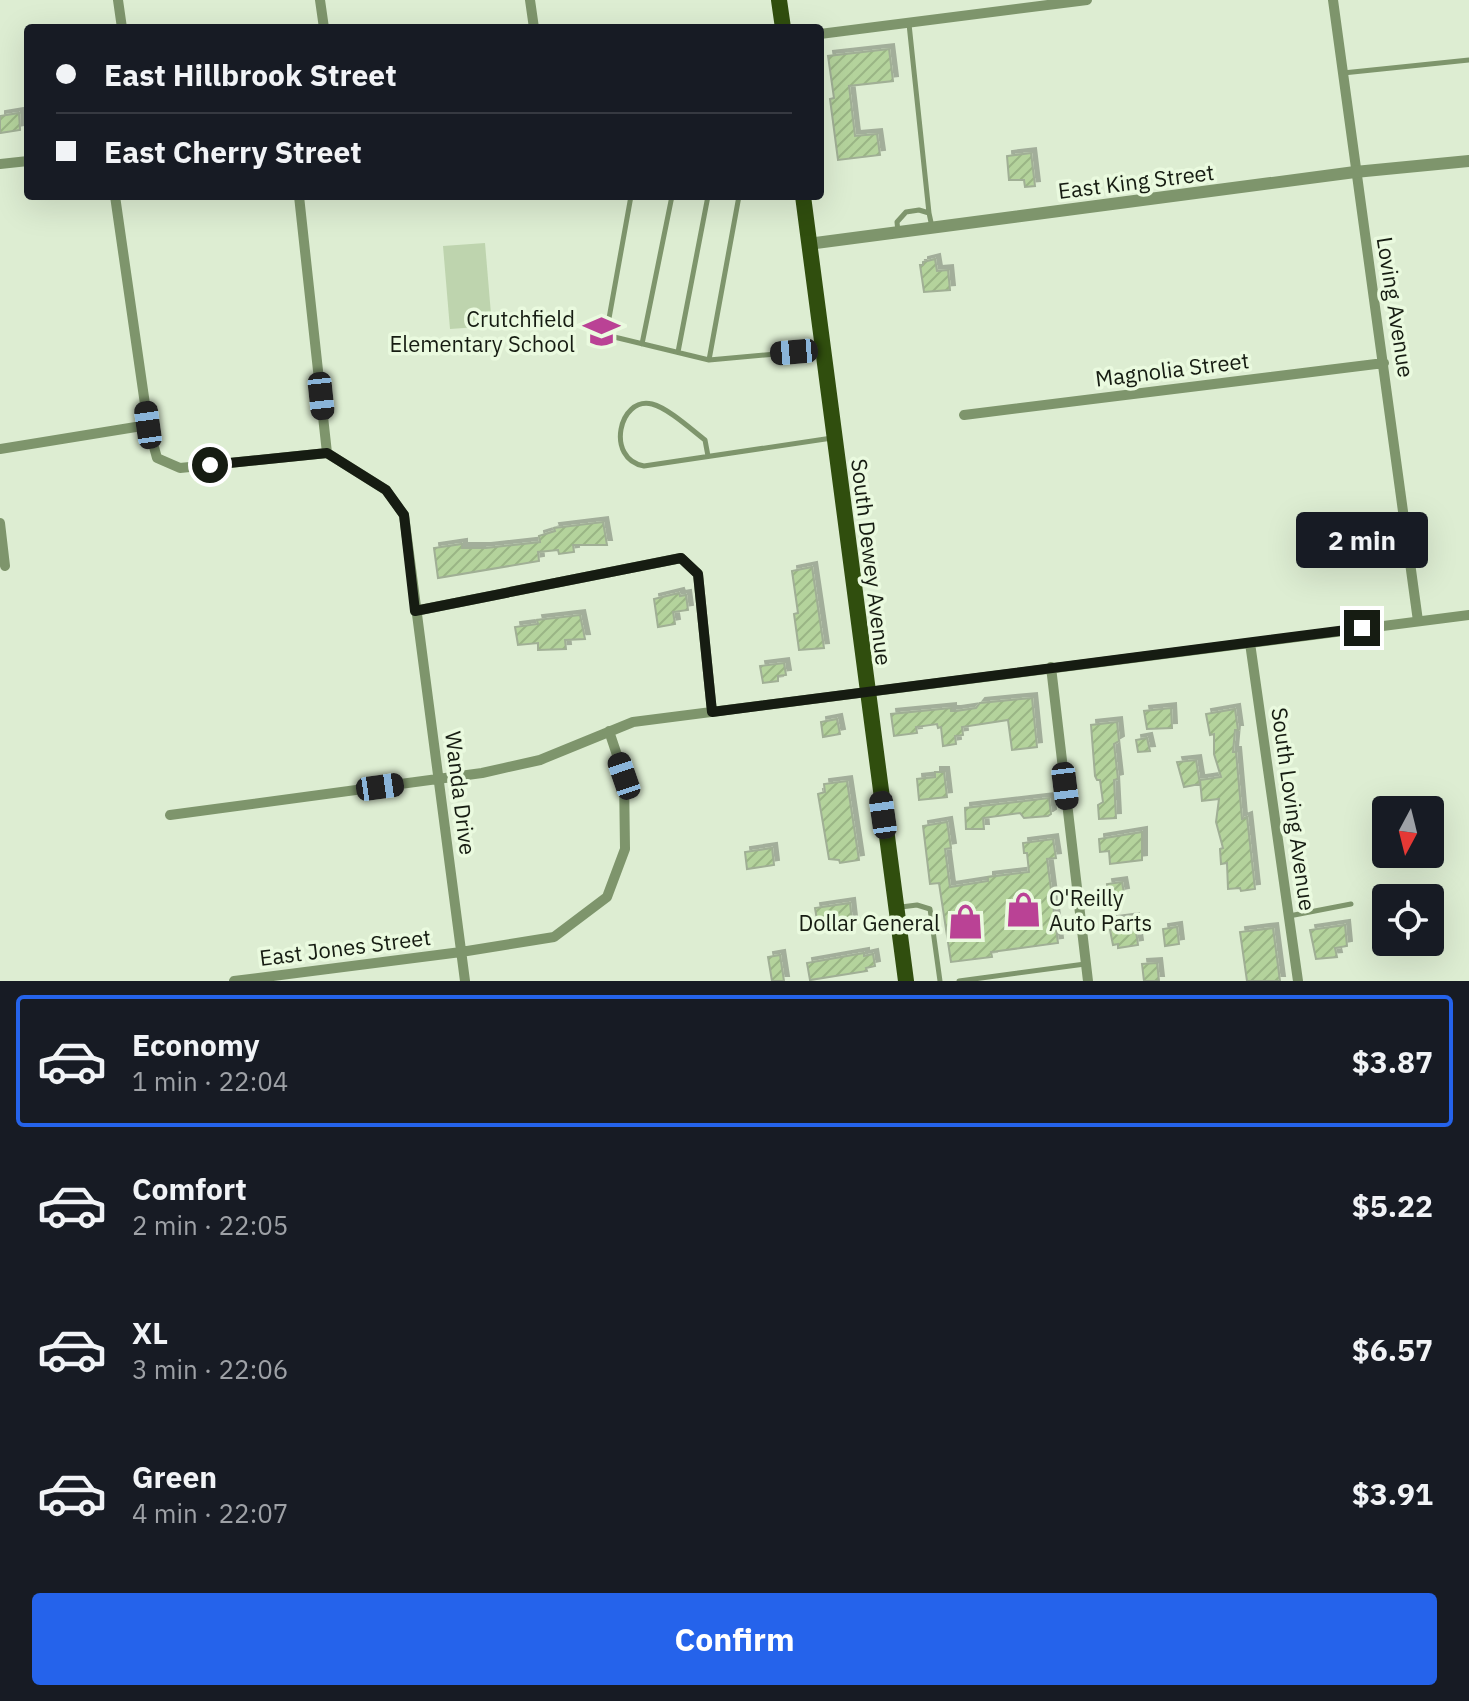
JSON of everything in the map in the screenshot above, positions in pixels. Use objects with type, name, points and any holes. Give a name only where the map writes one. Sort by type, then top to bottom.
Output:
[{"type":"main road","points":[[779,0],[782,24]]},
{"type":"main road","name":"South Dewey Avenue","points":[[803,200],[906,981]]},
{"type":"street","points":[[118,0],[121,24]]},
{"type":"street","points":[[320,0],[323,24]]},
{"type":"street","points":[[530,0],[533,24]]},
{"type":"street","points":[[824,34],[1087,0]]},
{"type":"street","name":"Loving Avenue","points":[[1333,0],[1418,621]]},
{"type":"street","points":[[0,164],[24,161]]},
{"type":"street","name":"East King Street","points":[[808,244],[1355,172],[1469,161]]},
{"type":"street","points":[[116,200],[148,425],[157,458],[180,468],[327,453],[299,200]]},
{"type":"street","name":"Magnolia Street","points":[[964,415],[1384,363]]},
{"type":"street","points":[[0,449],[148,425]]},
{"type":"street","name":"Wanda Drive","points":[[327,453],[386,490],[404,515],[465,981]]},
{"type":"street","points":[[0,523],[5,566]]},
{"type":"street","points":[[415,611],[681,558],[698,574],[712,712]]},
{"type":"street","points":[[170,815],[482,773],[540,760],[633,722],[1469,615]]},
{"type":"street","name":"South Loving Avenue","points":[[1250,643],[1298,981]]},
{"type":"street","points":[[1051,667],[1088,981]]},
{"type":"street","name":"East Jones Street","points":[[234,981],[554,937],[607,897],[625,849],[624,776],[609,731]]},
{"type":"lane","points":[[909,23],[933,228]]},
{"type":"lane","points":[[1342,73],[1469,60]]},
{"type":"lane","points":[[630,200],[606,335],[709,360],[822,350]]},
{"type":"lane","points":[[642,344],[671,200]]},
{"type":"lane","points":[[678,352],[707,200]]},
{"type":"lane","points":[[709,360],[738,200]]},
{"type":"lane","points":[[898,232],[897,222],[906,212],[919,210],[929,213]]},
{"type":"lane","points":[[708,456],[705,440],[659,406],[649,403],[637,405],[624,418],[620,443],[627,459],[635,465],[644,466],[833,438]]},
{"type":"lane","points":[[1289,916],[1351,904]]},
{"type":"lane","points":[[896,908],[917,905],[930,909],[940,981]]},
{"type":"lane","points":[[959,981],[1086,964]]},
{"type":"green space","points":[[485,243],[492,326],[450,329],[443,246]]},
{"type":"building","points":[[889,49],[893,81],[849,86],[855,136],[877,134],[880,155],[838,160],[828,56]]},
{"type":"building","points":[[19,113],[20,130],[0,133],[0,116]]},
{"type":"building","points":[[1031,153],[1035,186],[1025,187],[1024,180],[1009,180],[1007,156]]},
{"type":"building","points":[[935,259],[937,271],[948,270],[950,290],[924,292],[920,265]]},
{"type":"building","points":[[603,522],[607,545],[573,545],[574,552],[538,552],[539,561],[438,578],[434,548],[462,544],[462,548],[486,548],[540,542],[539,536],[555,531],[554,528]]},
{"type":"building","points":[[812,567],[824,648],[799,650],[792,571]]},
{"type":"building","points":[[679,593],[680,596],[686,595],[688,610],[673,612],[675,624],[658,627],[654,599]]},
{"type":"building","points":[[580,615],[585,639],[565,640],[566,649],[538,650],[538,643],[518,645],[515,627],[538,624],[537,620]]},
{"type":"building","points":[[784,663],[786,675],[778,676],[778,681],[763,683],[760,666]]},
{"type":"building","points":[[1032,698],[1037,747],[1012,750],[1008,720],[962,727],[963,735],[955,736],[956,744],[943,746],[941,727],[938,728],[937,724],[916,727],[917,733],[894,736],[891,714],[951,708],[951,711],[956,711],[976,708],[980,703]]},
{"type":"building","points":[[1171,708],[1172,728],[1147,729],[1144,711]]},
{"type":"building","points":[[1235,709],[1238,730],[1235,730],[1233,752],[1236,752],[1242,819],[1247,817],[1255,889],[1241,891],[1240,888],[1228,889],[1227,863],[1221,864],[1220,849],[1223,848],[1216,822],[1219,799],[1202,801],[1200,780],[1221,777],[1214,754],[1214,734],[1210,735],[1206,714]]},
{"type":"building","points":[[837,719],[840,734],[823,737],[821,722]]},
{"type":"building","points":[[1117,722],[1119,741],[1114,744],[1118,779],[1114,780],[1116,818],[1099,819],[1098,805],[1103,802],[1100,780],[1095,776],[1091,725]]},
{"type":"building","points":[[1147,738],[1150,751],[1138,752],[1136,740]]},
{"type":"building","points":[[1196,760],[1200,784],[1184,787],[1177,762]]},
{"type":"building","points":[[935,772],[944,772],[947,797],[919,800],[917,779],[935,777]]},
{"type":"building","points":[[847,781],[859,860],[840,863],[839,860],[829,859],[818,794],[825,792],[824,784]]},
{"type":"building","points":[[1049,798],[1051,814],[1048,816],[1024,818],[1020,813],[983,818],[984,829],[966,829],[965,808]]},
{"type":"building","points":[[947,822],[951,848],[945,849],[950,887],[988,881],[988,877],[1029,872],[1023,843],[1053,839],[1056,858],[1047,859],[1058,943],[991,952],[992,957],[951,962],[939,883],[930,884],[923,826]]},
{"type":"building","points":[[1142,832],[1142,860],[1110,864],[1109,851],[1100,852],[1099,839]]},
{"type":"building","points":[[772,848],[774,865],[747,869],[745,852]]},
{"type":"building","points":[[1122,882],[1124,893],[1109,896],[1107,884]]},
{"type":"building","points":[[850,903],[852,921],[818,926],[815,908]]},
{"type":"building","points":[[1134,918],[1138,945],[1118,948],[1118,944],[1113,945],[1112,921]]},
{"type":"building","points":[[1345,925],[1347,946],[1335,948],[1337,957],[1316,959],[1310,930]]},
{"type":"building","points":[[1177,927],[1179,944],[1165,946],[1163,929]]},
{"type":"building","points":[[1273,928],[1280,981],[1247,981],[1240,932]]},
{"type":"building","points":[[864,953],[864,956],[873,954],[875,966],[866,968],[867,971],[810,980],[807,963]]},
{"type":"building","points":[[780,955],[784,981],[772,981],[768,957]]},
{"type":"building","points":[[1157,963],[1159,981],[1144,981],[1142,964]]},
{"type":"place","name":"Crutchfield Elementary School","points":[[601,331]]},
{"type":"place","name":"O'Reilly Auto Parts","points":[[1023,910]]},
{"type":"place","name":"Dollar General","points":[[966,922]]},
{"type":"route","points":[[210,465],[327,453],[386,490],[404,515],[415,611],[681,558],[698,574],[712,712],[1362,628]]}]
